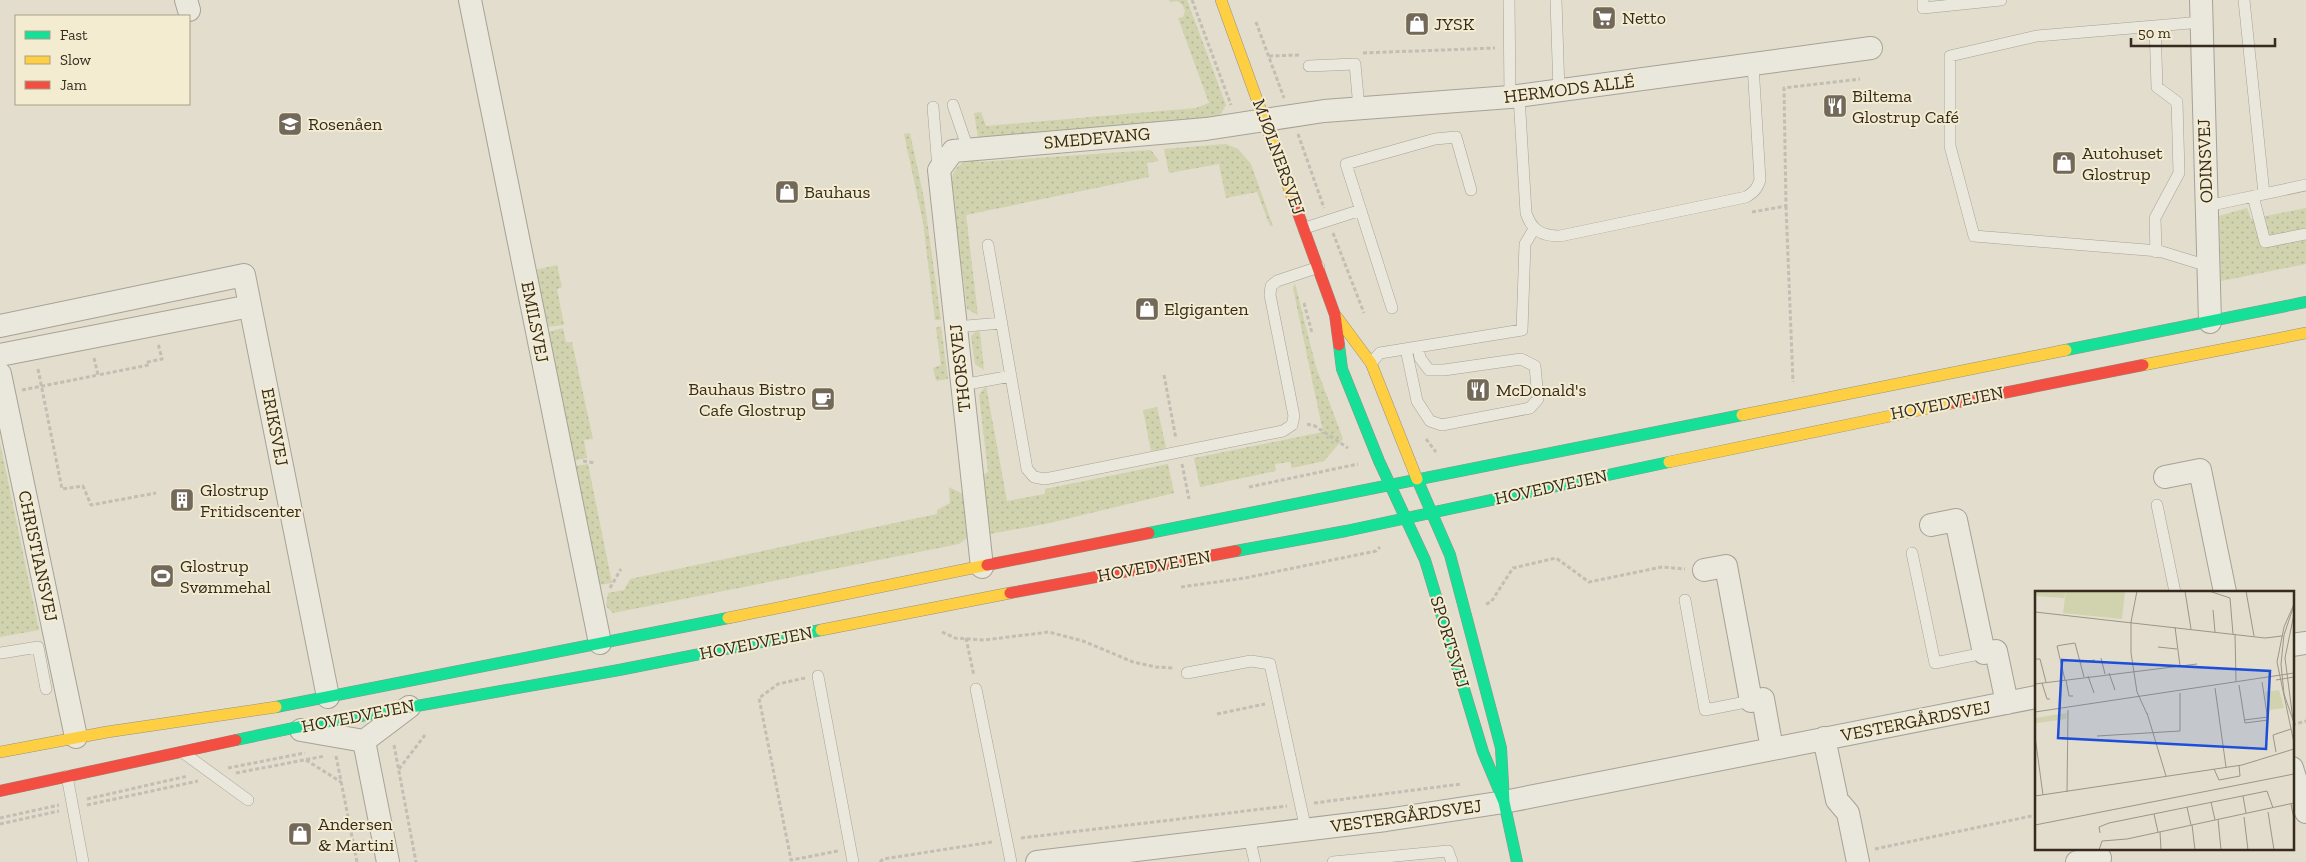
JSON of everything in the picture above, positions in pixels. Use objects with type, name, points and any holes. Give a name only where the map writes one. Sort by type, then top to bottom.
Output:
[{"type":"main road","name":"MJØLNERSVEJ","points":[[1221,0],[1335,315],[1342,369],[1390,485]]},
{"type":"main road","name":"HOVEDVEJEN","points":[[0,752],[328,698],[2306,302]]},
{"type":"main road","name":"MJØLNERSVEJ","points":[[1335,315],[1371,363],[1417,480]]},
{"type":"main road","name":"HOVEDVEJEN","points":[[0,791],[293,728],[619,670],[988,597],[1432,513],[1859,420],[2306,333]]},
{"type":"main road","name":"SPORTSVEJ","points":[[1417,480],[1450,555],[1501,748],[1504,802],[1517,862]]},
{"type":"main road","name":"SPORTSVEJ","points":[[1390,485],[1425,560],[1483,752],[1504,802]]},
{"type":"main road","points":[[108,744],[198,718]]},
{"type":"street","name":"EMILSVEJ","points":[[470,0],[600,643]]},
{"type":"street","name":"ODINSVEJ","points":[[2201,0],[2210,322]]},
{"type":"street","name":"HERMODS ALLÉ","points":[[1265,119],[1359,108],[1514,97],[1871,48]]},
{"type":"street","name":"SMEDEVANG","points":[[938,170],[953,150],[1206,129],[1265,119]]},
{"type":"street","name":"THORSVEJ","points":[[938,170],[956,327],[970,476],[982,567]]},
{"type":"street","name":"ERIKSVEJ","points":[[0,326],[244,275],[328,698]]},
{"type":"street","points":[[0,355],[250,306]]},
{"type":"street","name":"CHRISTIANSVEJ","points":[[2,384],[76,738]]},
{"type":"street","points":[[2165,477],[2200,470],[2224,591]]},
{"type":"street","points":[[1931,525],[1956,520],[1984,653]]},
{"type":"street","points":[[1704,570],[1726,566],[1751,702],[1763,699],[1772,749]]},
{"type":"street","name":"VESTERGÅRDSVEJ","points":[[1984,653],[1996,651],[2007,703]]},
{"type":"street","name":"VESTERGÅRDSVEJ","points":[[1037,862],[1306,830],[1504,802],[2035,697]]},
{"type":"street","points":[[293,728],[364,741],[412,706]]},
{"type":"street","name":"VESTERGÅRDSVEJ","points":[[1824,738],[1837,800],[1848,813],[1857,858]]},
{"type":"street","points":[[364,741],[388,862]]},
{"type":"street","points":[[2294,777],[2300,803]]},
{"type":"street","points":[[2077,862],[2099,856]]},
{"type":"lane","points":[[1508,0],[1508,47],[1526,213],[1534,229],[1541,234],[1560,236],[1746,197],[1753,193],[1760,180],[1753,64]]},
{"type":"lane","points":[[1556,0],[1559,91]]},
{"type":"lane","points":[[1922,0],[1923,8],[2001,0]]},
{"type":"lane","points":[[2244,0],[2259,195],[2265,242],[2306,234]]},
{"type":"lane","points":[[2202,22],[2037,36],[1950,56],[1950,146],[1974,236],[2156,252],[2208,266]]},
{"type":"lane","points":[[2155,26],[2156,87],[2177,102],[2178,173],[2155,218],[2156,252]]},
{"type":"lane","points":[[1308,60],[1355,64],[1359,108]]},
{"type":"lane","points":[[953,104],[968,149]]},
{"type":"lane","points":[[934,107],[938,170]]},
{"type":"lane","points":[[1392,308],[1346,164],[1435,139],[1456,137],[1471,190]]},
{"type":"lane","points":[[2207,206],[2306,186]]},
{"type":"lane","points":[[1305,228],[1361,210]]},
{"type":"lane","points":[[1371,363],[1380,353],[1522,330],[1525,244],[1534,229]]},
{"type":"lane","points":[[988,245],[1028,468],[1034,477],[1045,479],[1283,431],[1292,425],[1294,421],[1270,290],[1271,286],[1277,281],[1319,267]]},
{"type":"lane","points":[[956,327],[1002,323]]},
{"type":"lane","points":[[1406,349],[1417,401],[1430,421],[1442,425],[1530,408],[1538,399],[1535,366],[1521,359],[1444,370],[1428,370],[1420,358],[1418,347]]},
{"type":"lane","points":[[962,385],[1011,376]]},
{"type":"lane","points":[[2157,505],[2175,591]]},
{"type":"lane","points":[[1912,553],[1935,663],[1984,653]]},
{"type":"lane","points":[[1685,600],[1705,710],[1751,702]]},
{"type":"lane","points":[[1,653],[38,647],[46,689]]},
{"type":"lane","points":[[1187,672],[1251,661],[1270,664],[1306,830]]},
{"type":"lane","points":[[818,676],[853,862]]},
{"type":"lane","points":[[976,689],[1011,862]]},
{"type":"lane","points":[[181,752],[248,800]]},
{"type":"lane","points":[[67,776],[83,862]]},
{"type":"lane","points":[[1249,837],[1255,862]]},
{"type":"lane","points":[[1333,862],[1448,850],[1452,862]]},
{"type":"path","points":[[1253,16],[1366,317]]},
{"type":"path","points":[[1357,53],[1508,47]]},
{"type":"path","points":[[1243,57],[1269,56],[1308,60]]},
{"type":"path","points":[[1793,383],[1786,206],[1784,88],[1860,79]]},
{"type":"path","points":[[1748,213],[1786,206]]},
{"type":"path","points":[[90,338],[98,376]]},
{"type":"path","points":[[34,348],[62,489],[83,486],[91,504],[156,493]]},
{"type":"path","points":[[2,384],[42,386],[149,367],[148,362],[160,360]]},
{"type":"path","points":[[1294,421],[1315,426],[1350,449]]},
{"type":"path","points":[[1464,613],[1491,602],[1512,568],[1556,558],[1589,582],[1662,567],[1704,570]]},
{"type":"path","points":[[942,632],[955,638],[984,640],[1048,632],[1084,641],[1146,665],[1172,668],[1186,666],[1187,672]]},
{"type":"path","points":[[966,638],[976,689]]},
{"type":"path","points":[[818,676],[778,684],[759,698],[791,860],[851,849]]},
{"type":"path","points":[[1217,714],[1277,701]]},
{"type":"path","points":[[390,722],[416,862]]},
{"type":"path","points":[[399,770],[425,734]]},
{"type":"path","points":[[0,824],[214,777],[336,754],[357,862]]},
{"type":"path","points":[[306,760],[341,782]]},
{"type":"path","points":[[880,862],[883,859],[910,854],[1006,840],[1461,784]]},
{"type":"path","points":[[1857,858],[2035,815]]},
{"type":"green space","points":[[1169,0],[1187,0],[1226,105],[1219,117],[978,137],[974,113],[981,112],[986,126],[1196,108],[1209,103],[1178,18],[1183,17],[1185,11],[1182,4],[1177,1],[1170,2]]},
{"type":"green space","points":[[910,133],[924,199],[941,320],[935,320],[923,222],[904,134]]},
{"type":"green space","points":[[1226,144],[1238,149],[1251,164],[1273,226],[1270,226],[1257,192],[1226,198],[1219,164],[1169,173],[1164,149]]},
{"type":"green space","points":[[1151,150],[1159,161],[1147,163],[1149,177],[966,215],[978,315],[967,309],[951,181],[960,164],[978,157],[979,162]]},
{"type":"green space","points":[[2247,208],[2251,219],[2306,208],[2306,264],[2221,281],[2219,216]]},
{"type":"green space","points":[[557,265],[562,287],[557,289],[564,325],[547,327],[535,270]]},
{"type":"green space","points":[[1295,283],[1316,367],[1343,439],[1324,461],[1292,468],[1290,462],[1275,464],[1276,471],[1200,487],[1194,458],[1323,432],[1293,288]]},
{"type":"green space","points":[[941,326],[948,379],[936,381],[933,368],[941,365],[936,328]]},
{"type":"green space","points":[[563,328],[566,342],[572,342],[593,439],[584,440],[587,458],[573,461],[548,332]]},
{"type":"green space","points":[[977,330],[980,332],[984,370],[975,364],[971,336]]},
{"type":"green space","points":[[986,386],[1007,501],[1045,494],[1045,489],[1168,464],[1174,493],[1045,524],[984,535],[977,479],[988,472],[979,395]]},
{"type":"green space","points":[[1157,407],[1166,448],[1151,451],[1143,410]]},
{"type":"green space","points":[[0,443],[39,630],[0,637]]},
{"type":"green space","points":[[588,464],[612,583],[599,585],[575,466]]},
{"type":"green space","points":[[949,487],[963,494],[968,537],[959,544],[613,613],[606,606],[608,593],[624,590],[630,579],[937,514],[937,510],[950,503]]},
{"type":"traffic: fast","points":[[2066,350],[2306,302]]},
{"type":"traffic: fast","points":[[1339,345],[1342,369],[1379,461],[1425,560],[1483,752],[1504,802]]},
{"type":"traffic: fast","points":[[1149,533],[1742,415]]},
{"type":"traffic: fast","points":[[1236,551],[1346,531],[1669,462]]},
{"type":"traffic: fast","points":[[1417,479],[1450,555],[1501,748],[1504,802],[1517,862]]},
{"type":"traffic: fast","points":[[276,707],[728,618]]},
{"type":"traffic: fast","points":[[236,740],[293,728],[619,670],[821,630]]},
{"type":"traffic: slow","points":[[1221,0],[1294,202]]},
{"type":"traffic: slow","points":[[1336,316],[1371,363],[1417,479]]},
{"type":"traffic: slow","points":[[2143,365],[2306,333]]},
{"type":"traffic: slow","points":[[1742,415],[2066,350]]},
{"type":"traffic: slow","points":[[1669,462],[1953,403]]},
{"type":"traffic: slow","points":[[728,618],[987,565]]},
{"type":"traffic: slow","points":[[821,630],[1010,593]]},
{"type":"traffic: slow","points":[[0,752],[107,732],[276,707]]},
{"type":"traffic: jam","points":[[1294,202],[1335,315],[1339,345]]},
{"type":"traffic: jam","points":[[1953,403],[2143,365]]},
{"type":"traffic: jam","points":[[987,565],[1149,533]]},
{"type":"traffic: jam","points":[[1010,593],[1236,551]]},
{"type":"traffic: jam","points":[[0,791],[236,740]]},
{"type":"place","name":"Netto","points":[[1604,18]]},
{"type":"place","name":"JYSK","points":[[1417,24]]},
{"type":"place","name":"Biltema Glostrup Café","points":[[1835,106]]},
{"type":"place","name":"Rosenåen","points":[[290,124]]},
{"type":"place","name":"Autohuset Glostrup","points":[[2064,163]]},
{"type":"place","name":"Bauhaus","points":[[787,192]]},
{"type":"place","name":"Elgiganten","points":[[1147,309]]},
{"type":"place","name":"McDonald's","points":[[1478,390]]},
{"type":"place","name":"Bauhaus Bistro Cafe Glostrup","points":[[823,399]]},
{"type":"place","name":"Glostrup Fritidscenter","points":[[182,500]]},
{"type":"place","name":"Glostrup Svømmehal","points":[[162,576]]},
{"type":"place","name":"Andersen & Martini","points":[[300,834]]}]
